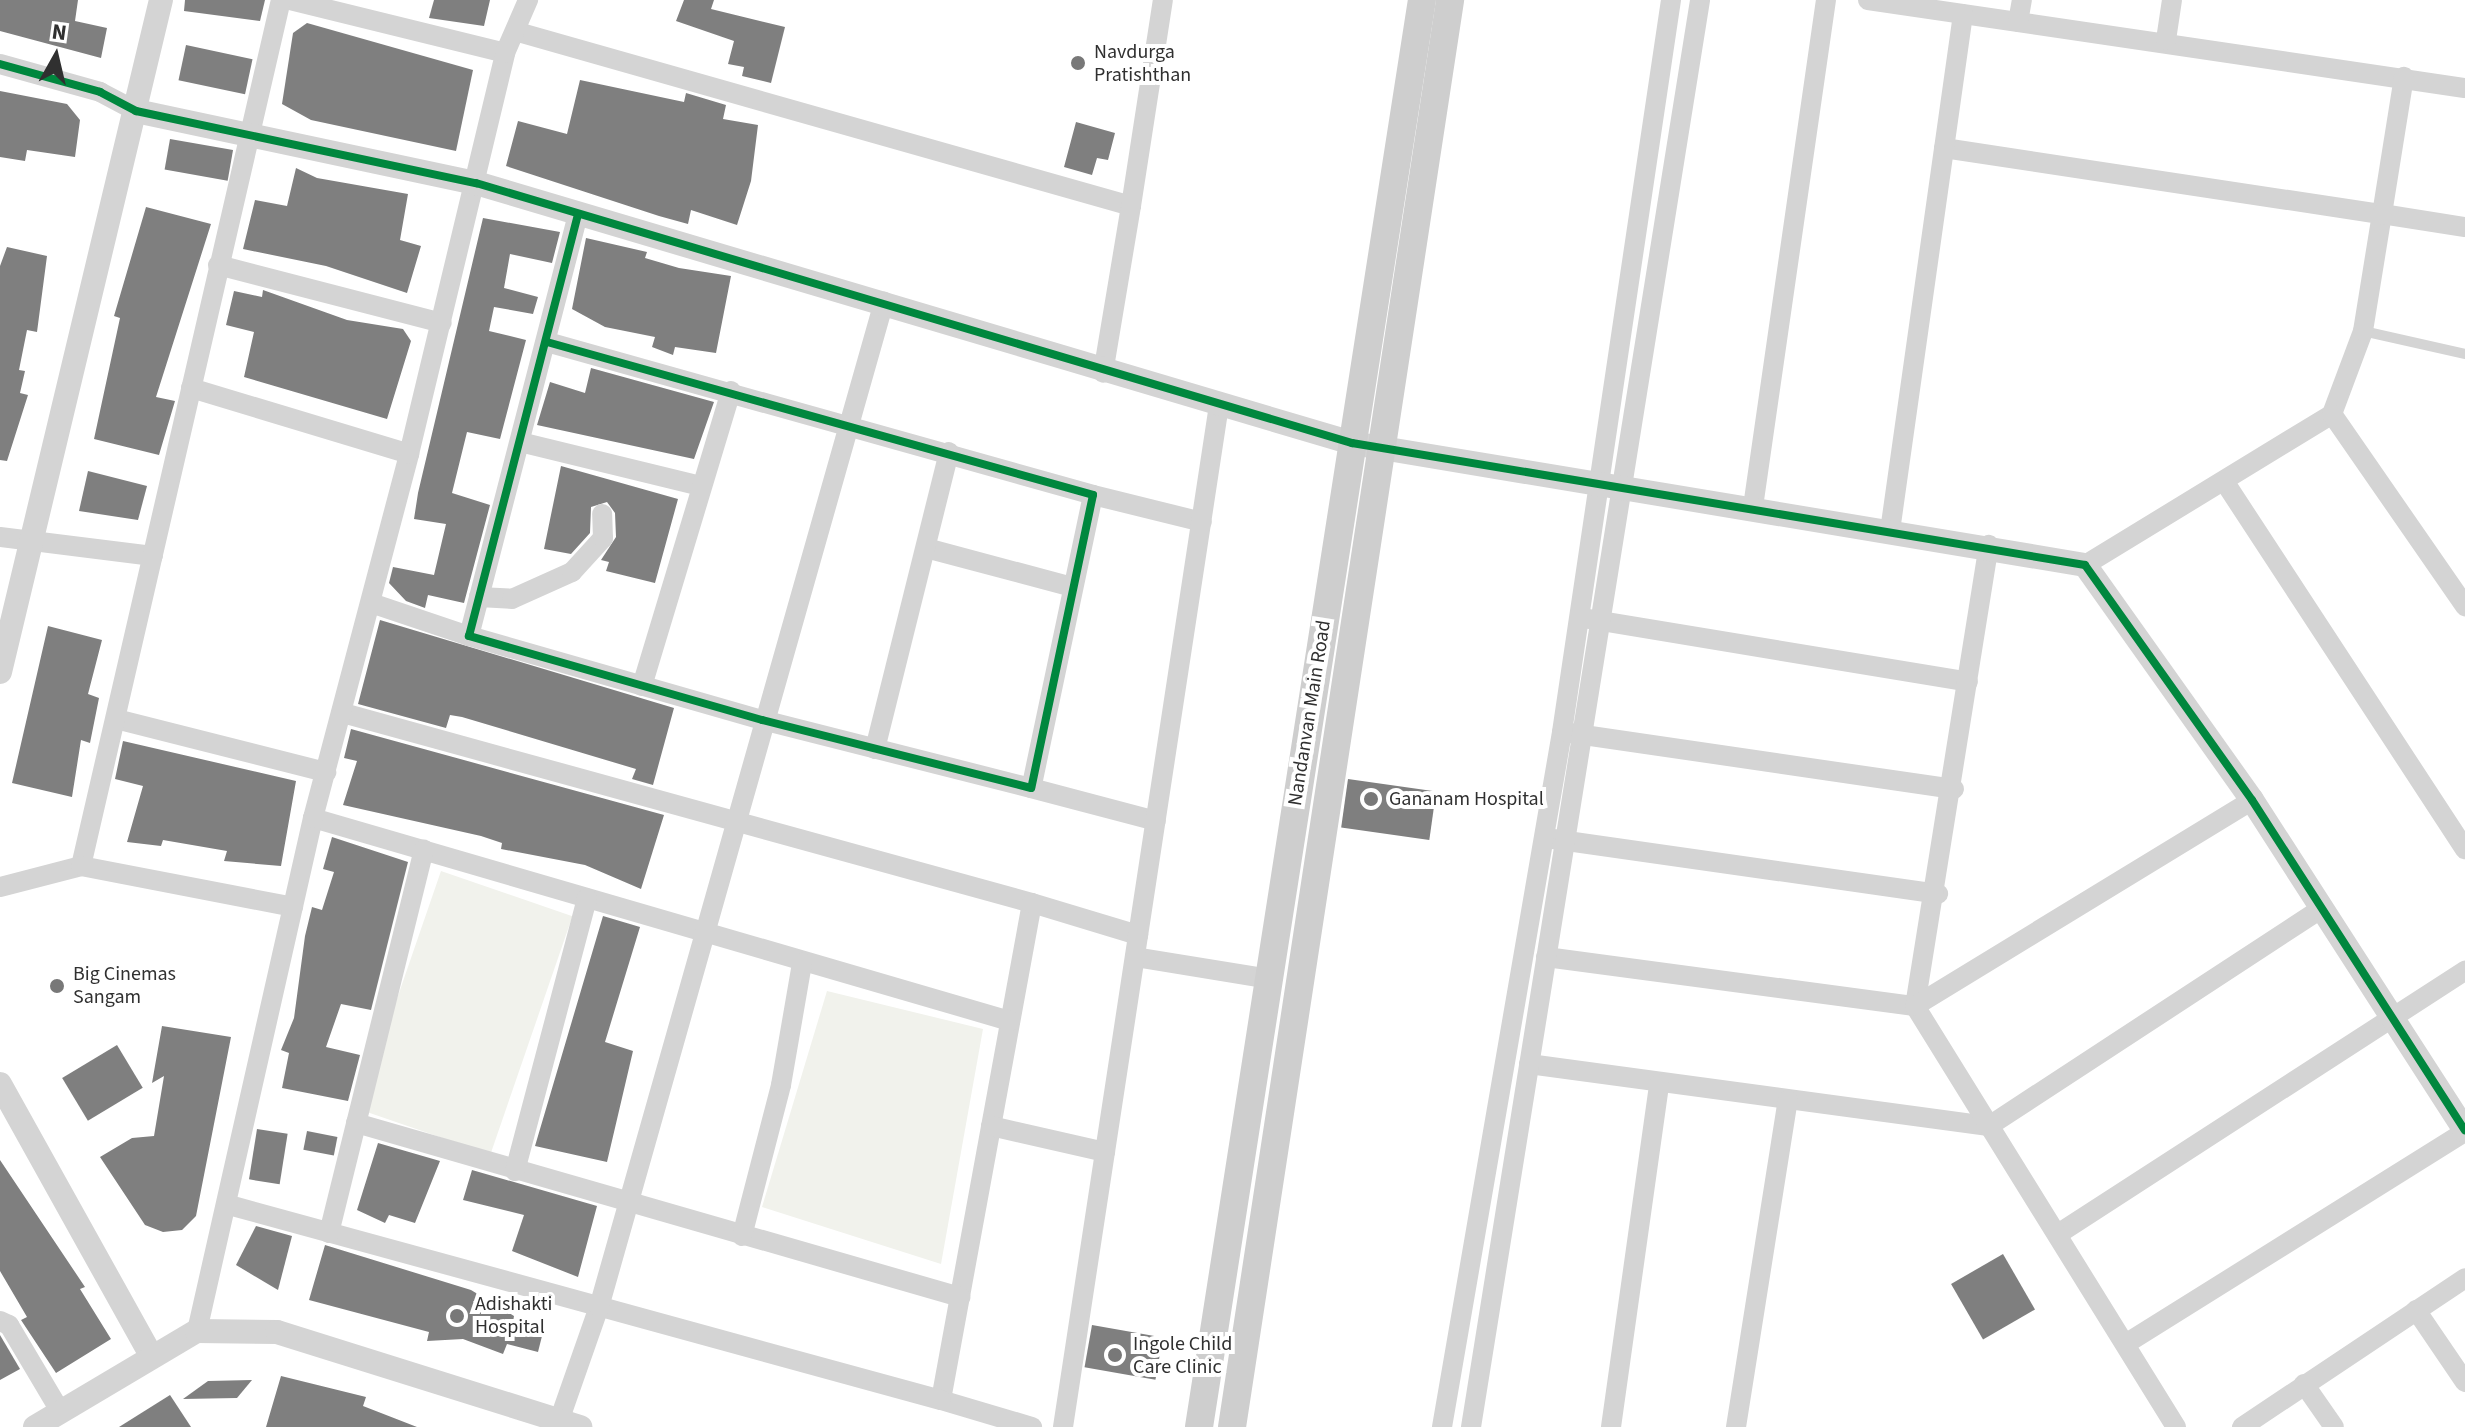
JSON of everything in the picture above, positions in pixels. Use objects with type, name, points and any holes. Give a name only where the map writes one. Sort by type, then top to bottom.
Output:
[{"type":"main road","name":"Nandanvan Main Road","points":[[1199,1427],[1422,0]]},
{"type":"main road","points":[[1232,1427],[1450,0]]},
{"type":"street","points":[[0,672],[161,0]]},
{"type":"street","points":[[81,866],[281,0]]},
{"type":"street","points":[[290,0],[505,53]]},
{"type":"street","points":[[197,1331],[229,1205],[313,818],[343,713],[442,323],[505,53],[518,32],[528,0]]},
{"type":"street","points":[[1103,373],[1163,0]]},
{"type":"street","points":[[1442,1427],[1545,838],[1671,0]]},
{"type":"street","points":[[1471,1427],[1624,490],[1700,0]]},
{"type":"street","points":[[1753,507],[1826,0]]},
{"type":"street","points":[[1868,0],[2166,40],[2465,88]]},
{"type":"street","points":[[2018,22],[2022,0]]},
{"type":"street","points":[[2166,40],[2172,0]]},
{"type":"street","points":[[1890,531],[1963,14]]},
{"type":"street","points":[[518,32],[1131,206]]},
{"type":"street","points":[[0,64],[100,92],[136,111],[251,131],[476,183],[884,302],[1103,373],[1352,443],[1599,486],[1989,545],[2085,565],[2252,800],[2465,1131],[2127,1343]]},
{"type":"street","points":[[2085,565],[2332,414],[2363,331],[2404,77]]},
{"type":"street","points":[[1944,148],[2465,227]]},
{"type":"street","points":[[469,636],[578,215]]},
{"type":"street","points":[[218,265],[442,323]]},
{"type":"street","points":[[35,1427],[150,1354],[197,1331],[277,1332],[531,1421],[570,1424],[732,820],[884,302]]},
{"type":"street","points":[[547,342],[850,422],[1093,495],[1202,522]]},
{"type":"street","points":[[191,388],[409,454]]},
{"type":"street","points":[[642,686],[731,391]]},
{"type":"street","points":[[1063,1427],[1219,405]]},
{"type":"street","points":[[2332,414],[2465,606]]},
{"type":"street","points":[[520,442],[701,486]]},
{"type":"street","points":[[875,749],[949,452]]},
{"type":"street","points":[[2224,481],[2465,849]]},
{"type":"street","points":[[1031,788],[1093,495]]},
{"type":"street","points":[[479,597],[512,599],[572,572],[603,538],[602,514]]},
{"type":"street","points":[[0,537],[153,556]]},
{"type":"street","points":[[1989,545],[1938,894],[1915,1006],[2127,1343],[2176,1427]]},
{"type":"street","points":[[926,548],[1073,587]]},
{"type":"street","points":[[371,603],[469,636],[762,720],[1156,821]]},
{"type":"street","points":[[1578,617],[1968,682]]},
{"type":"street","points":[[343,713],[1138,935]]},
{"type":"street","points":[[116,719],[326,772]]},
{"type":"street","points":[[1562,732],[1954,789]]},
{"type":"street","points":[[1546,957],[1915,1006],[2252,800]]},
{"type":"street","points":[[313,818],[587,898],[702,928],[802,963],[1010,1021]]},
{"type":"street","points":[[1545,838],[1938,894]]},
{"type":"street","points":[[329,1233],[424,850]]},
{"type":"street","points":[[0,887],[81,866],[293,907]]},
{"type":"street","points":[[515,1171],[587,898]]},
{"type":"street","points":[[941,1400],[1032,903]]},
{"type":"street","points":[[1529,1064],[1659,1084],[1989,1126],[2322,908]]},
{"type":"street","points":[[1135,957],[1269,979]]},
{"type":"street","points":[[742,1236],[781,1085],[802,963]]},
{"type":"street","points":[[2058,1234],[2465,971]]},
{"type":"street","points":[[0,1084],[150,1354]]},
{"type":"street","points":[[1611,1427],[1659,1084]]},
{"type":"street","points":[[1736,1427],[1788,1100]]},
{"type":"street","points":[[356,1123],[627,1204],[960,1297]]},
{"type":"street","points":[[991,1126],[1105,1152]]},
{"type":"street","points":[[229,1205],[1032,1427]]},
{"type":"street","points":[[2242,1427],[2465,1278]]},
{"type":"street","points":[[2416,1310],[2465,1382]]},
{"type":"street","points":[[0,1321],[9,1325],[60,1411]]},
{"type":"street","points":[[2304,1384],[2334,1427]]},
{"type":"lane","points":[[2363,331],[2465,354]]},
{"type":"shaded area","points":[[441,871],[572,916],[490,1155],[359,1109]]},
{"type":"shaded area","points":[[827,991],[983,1029],[941,1264],[762,1207]]},
{"type":"building","points":[[0,0],[78,0],[75,21],[107,28],[101,58],[0,31]]},
{"type":"building","points":[[185,0],[265,0],[260,21],[184,11]]},
{"type":"building","points":[[434,0],[490,0],[484,26],[429,18]]},
{"type":"building","points":[[684,0],[714,0],[711,9],[785,27],[771,83],[742,76],[744,67],[728,64],[734,41],[676,21]]},
{"type":"building","points":[[307,23],[473,70],[456,151],[311,120],[282,104],[293,33]]},
{"type":"building","points":[[186,45],[253,59],[245,94],[179,80]]},
{"type":"building","points":[[580,80],[684,102],[686,93],[726,105],[723,119],[758,125],[751,181],[737,225],[691,210],[688,224],[506,166],[518,121],[567,134]]},
{"type":"building","points":[[0,91],[67,104],[80,120],[75,157],[27,150],[25,161],[0,157]]},
{"type":"building","points":[[1076,122],[1115,133],[1108,160],[1097,158],[1092,175],[1064,167]]},
{"type":"building","points":[[170,139],[233,150],[228,181],[165,170]]},
{"type":"building","points":[[296,168],[317,178],[408,194],[400,240],[421,246],[407,293],[326,266],[243,249],[255,200],[287,206]]},
{"type":"building","points":[[146,207],[211,224],[156,397],[175,401],[159,455],[94,439],[120,318],[114,316]]},
{"type":"building","points":[[483,218],[560,232],[552,263],[510,254],[504,288],[538,297],[533,314],[494,307],[489,331],[526,340],[500,439],[467,432],[452,493],[490,505],[464,603],[428,595],[425,608],[406,601],[389,583],[393,567],[434,575],[446,524],[414,519]]},
{"type":"building","points":[[586,238],[647,252],[645,258],[679,268],[731,276],[716,353],[675,347],[673,355],[652,347],[655,337],[605,327],[572,309]]},
{"type":"building","points":[[7,247],[47,256],[37,332],[27,330],[19,370],[25,371],[20,393],[28,395],[7,461],[0,460],[0,266]]},
{"type":"building","points":[[263,290],[347,320],[403,329],[411,341],[387,419],[244,377],[254,332],[226,325],[234,291],[262,297]]},
{"type":"building","points":[[591,368],[714,402],[694,459],[537,425],[550,382],[585,393]]},
{"type":"building","points":[[561,466],[678,499],[655,583],[606,571],[609,562],[601,560],[616,537],[615,513],[607,502],[591,507],[590,533],[571,554],[544,549]]},
{"type":"building","points":[[88,471],[147,486],[138,520],[79,511]]},
{"type":"building","points":[[380,620],[674,708],[653,785],[632,779],[636,769],[462,717],[450,715],[446,728],[358,704]]},
{"type":"building","points":[[48,626],[102,640],[88,694],[99,698],[90,743],[81,740],[72,797],[12,783]]},
{"type":"building","points":[[351,729],[664,815],[641,889],[585,865],[501,849],[502,843],[481,836],[343,805],[357,761],[344,758]]},
{"type":"building","points":[[123,741],[296,781],[281,866],[224,861],[227,851],[163,840],[161,846],[127,842],[143,786],[115,779]]},
{"type":"building","points":[[1348,779],[1436,791],[1429,840],[1341,828]]},
{"type":"building","points":[[332,837],[408,862],[371,1010],[341,1004],[326,1047],[360,1055],[348,1101],[282,1088],[289,1053],[281,1050],[294,1018],[305,936],[312,907],[322,910],[334,872],[323,869]]},
{"type":"building","points":[[603,916],[640,927],[605,1042],[633,1051],[607,1162],[535,1146]]},
{"type":"building","points":[[162,1026],[231,1037],[196,1216],[182,1230],[163,1232],[145,1225],[100,1157],[132,1138],[154,1136],[164,1076],[152,1083]]},
{"type":"building","points":[[117,1045],[143,1088],[88,1121],[62,1078]]},
{"type":"building","points":[[257,1129],[288,1134],[280,1184],[249,1179]]},
{"type":"building","points":[[307,1131],[337,1137],[334,1156],[303,1150]]},
{"type":"building","points":[[378,1143],[440,1161],[415,1223],[389,1215],[385,1223],[357,1210]]},
{"type":"building","points":[[0,1160],[85,1287],[80,1289],[111,1339],[56,1373],[21,1320],[27,1317],[0,1271]]},
{"type":"building","points":[[472,1170],[597,1206],[578,1277],[512,1251],[524,1215],[463,1200]]},
{"type":"building","points":[[256,1226],[292,1236],[278,1290],[236,1265]]},
{"type":"building","points":[[325,1245],[471,1290],[514,1316],[512,1328],[542,1336],[538,1352],[507,1344],[503,1354],[463,1339],[427,1341],[429,1332],[309,1300]]},
{"type":"building","points":[[2003,1254],[2035,1309],[1983,1339],[1951,1284]]},
{"type":"building","points":[[1092,1325],[1163,1338],[1155,1380],[1085,1367]]},
{"type":"building","points":[[0,1335],[20,1369],[0,1380]]},
{"type":"building","points":[[281,1376],[366,1397],[363,1406],[417,1427],[266,1427]]},
{"type":"building","points":[[252,1380],[237,1398],[183,1399],[208,1381]]},
{"type":"building","points":[[170,1395],[191,1427],[119,1427]]},
{"type":"cycle path","points":[[0,64],[100,92],[136,111],[476,183],[1352,443],[2085,565],[2252,800],[2465,1130]]},
{"type":"cycle path","points":[[547,342],[1093,495],[1031,788],[762,720],[469,636],[578,215]]},
{"type":"place","name":"Navdurga Pratishthan","points":[[1078,63]]},
{"type":"place","name":"Gananam Hospital","points":[[1371,799]]},
{"type":"place","name":"Big Cinemas Sangam","points":[[57,986]]},
{"type":"place","name":"Adishakti Hospital","points":[[457,1316]]},
{"type":"place","name":"Ingole Child Care Clinic","points":[[1115,1355]]}]
